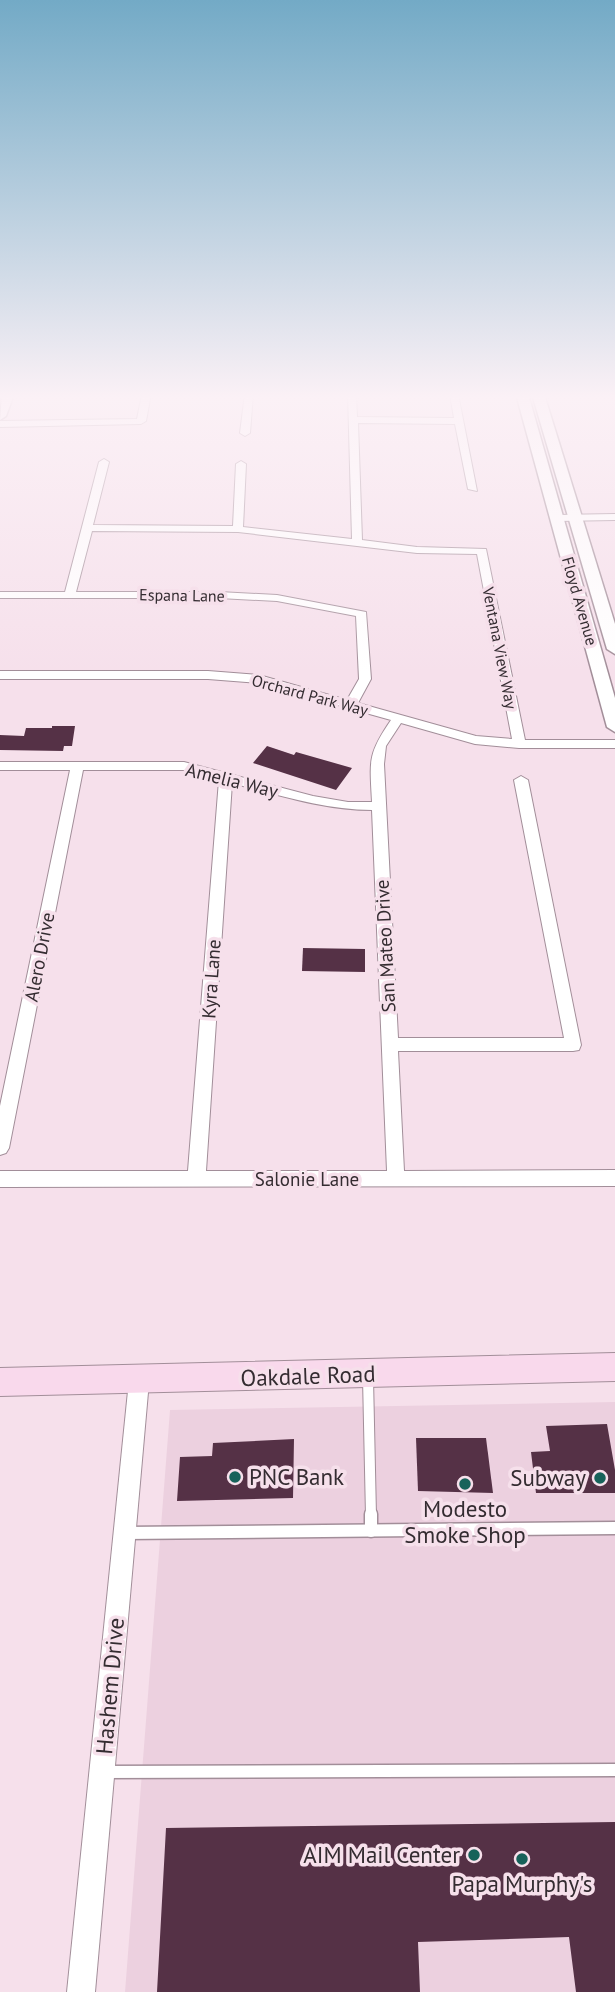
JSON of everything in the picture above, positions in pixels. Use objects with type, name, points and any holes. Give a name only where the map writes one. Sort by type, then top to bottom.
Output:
[{"type":"main road","name":"Oakdale Road","points":[[0,1382],[139,1381],[615,1367]]},
{"type":"street","points":[[70,594],[98,487]]},
{"type":"street","points":[[237,528],[239,487]]},
{"type":"street","points":[[87,528],[237,528],[357,542],[356,487]]},
{"type":"street","name":"Floyd Avenue","points":[[548,487],[615,727]]},
{"type":"street","name":"Floyd Avenue","points":[[566,487],[615,649]]},
{"type":"street","points":[[557,518],[615,517]]},
{"type":"street","name":"Ventana View Way","points":[[357,542],[417,550],[482,551],[519,744]]},
{"type":"street","name":"Espana Lane","points":[[0,595],[277,598],[362,614],[365,679],[351,704]]},
{"type":"street","name":"Orchard Park Way","points":[[0,675],[233,676],[259,679],[475,740],[519,744],[615,744]]},
{"type":"street","name":"San Mateo Drive","points":[[396,1179],[377,764],[380,746],[398,719]]},
{"type":"street","name":"Alero Drive","points":[[0,1148],[77,765]]},
{"type":"street","name":"Amelia Way","points":[[0,766],[184,766],[313,800],[348,806],[378,806]]},
{"type":"street","name":"Kyra Lane","points":[[196,1180],[226,779]]},
{"type":"street","points":[[390,1044],[573,1045],[521,780]]},
{"type":"street","name":"Salonie Lane","points":[[0,1179],[615,1178]]},
{"type":"street","name":"Hashem Drive","points":[[81,1992],[139,1381]]},
{"type":"lane","points":[[368,1375],[370,1531]]},
{"type":"lane","points":[[124,1534],[615,1528]]},
{"type":"lane","points":[[102,1772],[615,1770]]},
{"type":"shaded area","points":[[615,1402],[615,1992],[125,1992],[170,1410]]},
{"type":"building","points":[[75,726],[72,746],[64,746],[63,751],[0,750],[0,735],[24,736],[26,728]]},
{"type":"building","points":[[267,746],[352,768],[336,790],[253,763]]},
{"type":"building","points":[[303,948],[365,949],[365,972],[302,971]]},
{"type":"building","points":[[607,1424],[615,1470],[615,1493],[536,1493],[531,1452],[550,1451],[546,1426]]},
{"type":"building","points":[[416,1438],[486,1438],[493,1493],[418,1491]]},
{"type":"building","points":[[294,1439],[293,1498],[177,1501],[180,1457],[212,1456],[213,1443]]},
{"type":"building","points":[[615,1822],[615,1992],[576,1992],[569,1937],[418,1942],[420,1992],[157,1992],[166,1828]]},
{"type":"place","name":"PNC Bank","points":[[235,1477]]},
{"type":"place","name":"Subway","points":[[600,1478]]},
{"type":"place","name":"Modesto Smoke Shop","points":[[465,1484]]},
{"type":"place","name":"AIM Mail Center","points":[[474,1855]]},
{"type":"place","name":"Papa Murphy's","points":[[522,1859]]}]
